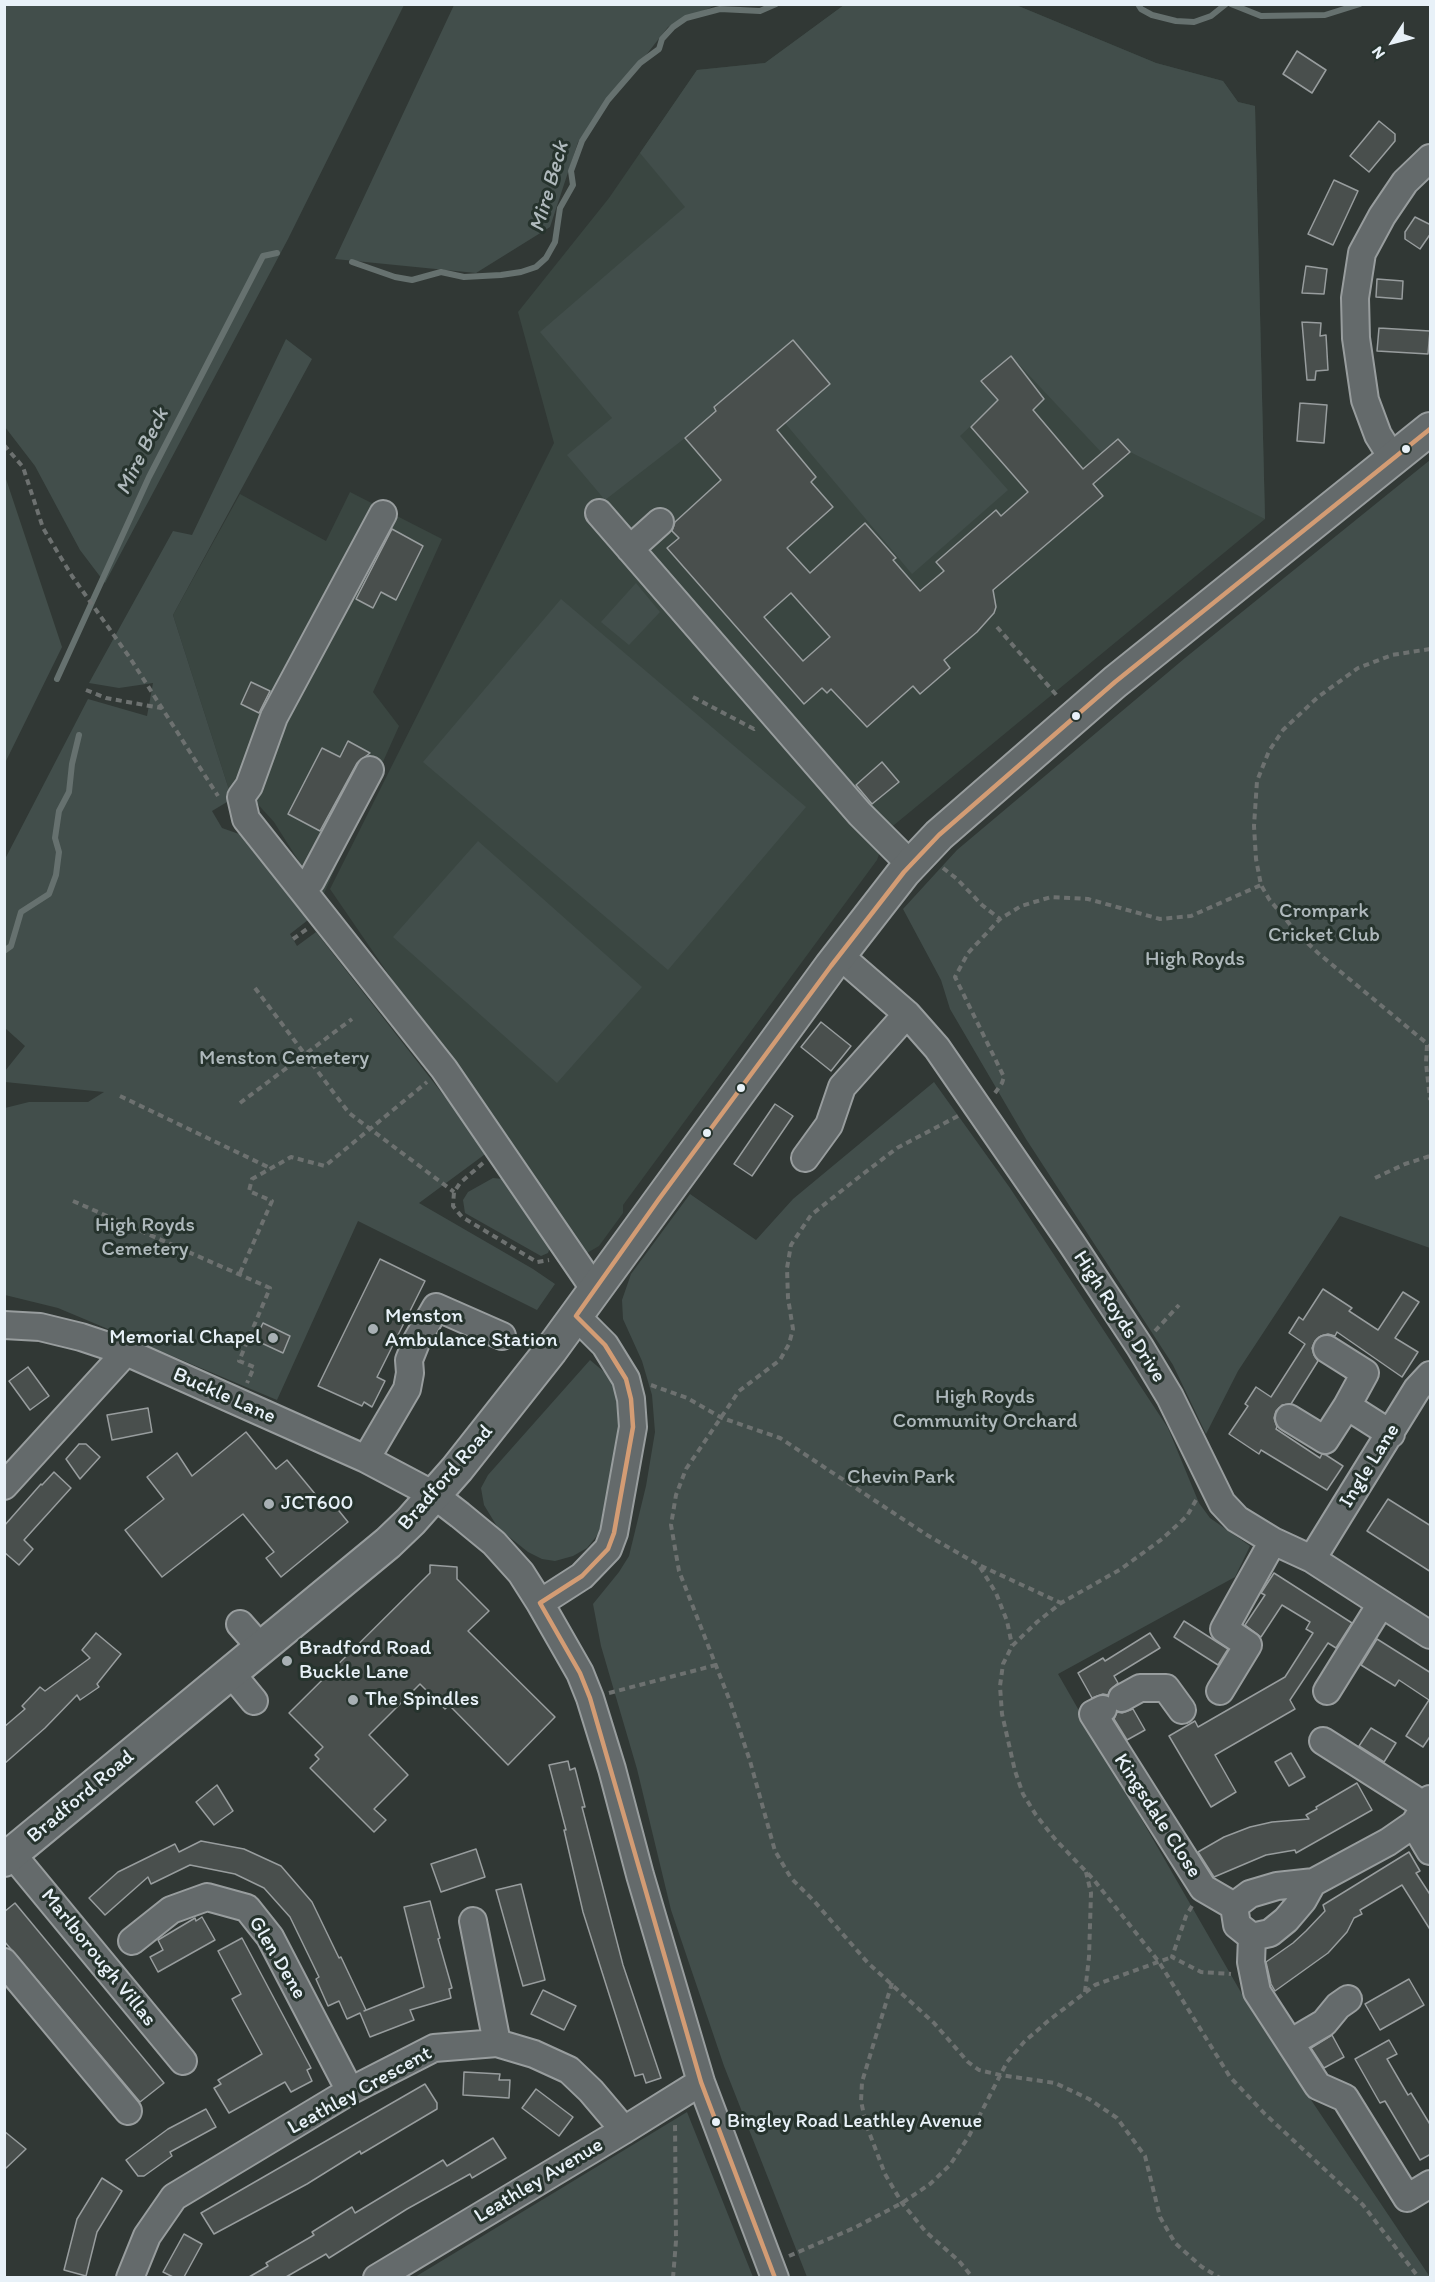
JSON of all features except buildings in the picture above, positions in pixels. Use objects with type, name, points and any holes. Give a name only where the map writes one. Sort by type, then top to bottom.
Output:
[{"type":"main road","name":"Bradford Road","points":[[8,1857],[397,1534],[434,1496],[471,1452],[596,1290],[664,1192],[839,954],[916,859],[939,835],[1115,682],[1431,429]]},
{"type":"street","points":[[1393,459],[1378,435],[1365,400],[1356,338],[1355,298],[1362,253],[1382,216],[1405,182],[1431,158]]},
{"type":"street","points":[[599,513],[860,814],[916,859]]},
{"type":"street","points":[[383,514],[274,717],[249,786],[241,797],[246,819],[303,888],[444,1069],[596,1290]]},
{"type":"street","points":[[630,549],[660,522]]},
{"type":"street","points":[[303,888],[311,881],[370,770]]},
{"type":"street","name":"High Royds Drive","points":[[839,954],[907,1014],[937,1048],[1140,1347],[1170,1397],[1221,1503],[1237,1519],[1273,1541],[1312,1559],[1431,1635]]},
{"type":"street","points":[[804,1158],[829,1125],[842,1087],[907,1014]]},
{"type":"street","points":[[366,1459],[407,1389],[413,1350],[436,1307],[502,1336]]},
{"type":"street","points":[[540,1603],[590,1569],[608,1549],[615,1533],[633,1427],[631,1399],[626,1379],[605,1345],[576,1316]]},
{"type":"street","name":"Buckle Lane","points":[[4,1325],[40,1327],[81,1337],[126,1352],[366,1459],[434,1496],[494,1543],[521,1574],[580,1673],[590,1698],[700,2082],[781,2267]]},
{"type":"street","points":[[1289,1418],[1325,1440],[1347,1406],[1365,1373],[1327,1349]]},
{"type":"street","points":[[4,1486],[126,1352]]},
{"type":"street","name":"Ingle Lane","points":[[1312,1559],[1417,1389],[1431,1375]]},
{"type":"street","points":[[1347,1406],[1391,1434]]},
{"type":"street","points":[[1220,1691],[1248,1645],[1224,1629],[1273,1541]]},
{"type":"street","points":[[1327,1691],[1382,1604]]},
{"type":"street","points":[[240,1624],[261,1648]]},
{"type":"street","points":[[231,1673],[254,1701]]},
{"type":"street","name":"Kingsdale Close","points":[[1182,1710],[1166,1688],[1140,1688],[1106,1707],[1203,1888],[1234,1906]]},
{"type":"street","points":[[1323,1742],[1423,1810],[1431,1851]]},
{"type":"street","points":[[1252,1937],[1237,1925],[1234,1906],[1250,1894],[1277,1886],[1313,1882],[1388,1842],[1423,1810]]},
{"type":"street","name":"Marlborough Villas","points":[[8,1857],[183,2061]]},
{"type":"street","points":[[1252,1937],[1270,1933],[1286,1920],[1303,1900],[1313,1882]]},
{"type":"street","name":"Glen Dene","points":[[131,1940],[171,1910],[207,1897],[246,1908],[270,1937],[351,2091]]},
{"type":"street","points":[[473,1921],[497,2043]]},
{"type":"street","points":[[1252,1937],[1251,1962],[1257,1992],[1318,2086],[1345,2098],[1407,2198],[1431,2184]]},
{"type":"street","points":[[4,1962],[128,2111]]},
{"type":"street","points":[[1290,2043],[1324,2023],[1338,2006],[1348,1999]]},
{"type":"street","name":"Leathley Crescent","points":[[130,2277],[147,2236],[174,2197],[351,2091],[434,2048],[497,2043],[534,2054],[569,2070],[591,2091],[624,2130]]},
{"type":"street","name":"Leathley Avenue","points":[[377,2277],[624,2130],[700,2082]]},
{"type":"path","points":[[4,445],[23,467],[43,528],[72,576],[130,658],[222,803],[246,819]]},
{"type":"path","points":[[997,627],[1075,717]]},
{"type":"path","points":[[1431,649],[1392,655],[1358,668],[1318,697],[1276,739],[1262,765],[1257,781],[1254,826],[1256,859],[1261,885],[1269,899],[1318,953],[1429,1045],[1426,1063],[1431,1100]]},
{"type":"path","points":[[86,690],[106,698],[161,708]]},
{"type":"path","points":[[693,697],[754,729],[771,711]]},
{"type":"path","points":[[916,859],[957,879],[981,905],[1000,919]]},
{"type":"path","points":[[1220,2277],[1202,2267],[1175,2243],[1160,2217],[1145,2156],[1117,2118],[1089,2099],[1055,2083],[979,2070],[968,2062],[934,2023],[868,1963],[791,1878],[775,1851],[750,1761],[679,1571],[671,1525],[676,1495],[686,1468],[739,1391],[780,1360],[789,1344],[793,1329],[788,1298],[787,1268],[791,1245],[812,1215],[897,1148],[977,1106],[994,1094],[1002,1083],[1004,1077],[955,977],[968,953],[1000,919],[1021,906],[1051,897],[1088,899],[1160,919],[1191,916],[1261,885]]},
{"type":"path","points":[[255,988],[349,1113],[454,1192]]},
{"type":"path","points":[[240,1103],[352,1019]]},
{"type":"path","points":[[240,1273],[272,1201],[249,1191],[252,1179],[291,1157],[325,1166],[444,1069]]},
{"type":"path","points":[[120,1096],[271,1168]]},
{"type":"path","points":[[501,1151],[471,1172],[460,1183],[454,1192],[453,1206],[462,1217],[537,1262],[554,1259],[568,1249]]},
{"type":"path","points":[[1375,1178],[1405,1164],[1431,1156]]},
{"type":"path","points":[[73,1202],[270,1288],[239,1361],[255,1367],[239,1402]]},
{"type":"path","points":[[1140,1347],[1179,1305]]},
{"type":"path","points":[[626,1379],[667,1390],[687,1398],[722,1418],[780,1438],[927,1534],[979,1565],[1061,1603]]},
{"type":"path","points":[[979,1565],[996,1593],[1007,1621],[1012,1646]]},
{"type":"path","points":[[590,1698],[716,1665]]},
{"type":"path","points":[[1085,1870],[1092,1893],[1085,1993]]},
{"type":"path","points":[[1172,1957],[1186,1916],[1203,1888]]},
{"type":"path","points":[[781,2267],[824,2242],[902,2203],[930,2184],[950,2165],[969,2136],[1007,2062],[1024,2042],[1095,1985],[1172,1957],[1201,1972],[1221,1975],[1252,1972]]},
{"type":"path","points":[[1159,1962],[1230,2077],[1265,2114],[1363,2205],[1419,2277]]},
{"type":"path","points":[[892,1983],[862,2082],[861,2101],[866,2124],[885,2174],[902,2203],[926,2232],[959,2261],[973,2277]]},
{"type":"path","points":[[671,2099],[676,2132],[674,2277]]},
{"type":"shaded area","points":[[844,5],[1016,5],[1156,63],[1223,81],[1238,102],[1255,106],[1265,519],[888,830],[877,860],[623,1205],[623,1213],[599,1246],[587,1253],[575,1246],[330,889],[554,443],[518,312],[609,198],[697,70],[765,63]]},
{"type":"shaded area","points":[[350,492],[442,539],[373,692],[399,726],[322,898],[274,822],[253,799],[232,799],[173,615],[240,494],[326,541]]},
{"type":"green space","points":[[5,4],[404,5],[288,239],[105,583],[80,550],[35,466],[5,427]]},
{"type":"green space","points":[[454,5],[716,5],[668,27],[578,142],[550,227],[476,273],[335,259]]},
{"type":"green space","points":[[844,5],[1016,5],[1156,63],[1223,81],[1238,102],[1255,106],[1265,519],[1130,452],[1118,439],[1102,453],[1011,356],[981,381],[998,400],[960,436],[1008,490],[912,574],[785,423],[830,384],[793,340],[714,407],[716,411],[685,438],[605,500],[567,455],[612,418],[540,332],[685,207],[640,153],[697,70],[765,63]]},
{"type":"green space","points":[[286,339],[312,359],[173,615],[232,799],[212,811],[222,828],[239,834],[258,850],[308,920],[290,934],[297,946],[316,932],[488,1152],[419,1203],[555,1284],[537,1310],[358,1221],[277,1400],[58,1308],[5,1295],[5,1108],[29,1102],[88,1102],[104,1092],[5,1082],[5,1071],[25,1046],[5,1028],[4,861],[88,699],[147,716],[153,683],[119,688],[89,683],[173,531],[192,535]]},
{"type":"green space","name":"High Royds","points":[[1430,460],[1430,1248],[1340,1216],[1238,1371],[1206,1434],[1173,1365],[1026,1139],[950,1009],[941,980],[903,909],[957,850],[1185,658]]},
{"type":"green space","points":[[5,476],[62,647],[4,763]]},
{"type":"green space","points":[[636,583],[660,612],[629,645],[601,622]]},
{"type":"green space","points":[[561,599],[806,807],[668,970],[423,762]]},
{"type":"green space","points":[[478,841],[642,987],[557,1083],[393,937]]},
{"type":"green space","name":"Chevin Park","points":[[934,1082],[1010,1188],[1168,1428],[1199,1503],[1210,1518],[1250,1546],[1235,1577],[1058,1674],[1254,2015],[1430,2277],[807,2277],[724,2066],[671,1910],[637,1769],[601,1646],[593,1604],[629,1556],[646,1486],[655,1432],[652,1395],[642,1361],[623,1319],[622,1300],[631,1274],[690,1194],[756,1240],[793,1199]]},
{"type":"green space","points":[[493,1178],[503,1179],[510,1184],[551,1245],[548,1253],[541,1256],[465,1213],[463,1200],[468,1192]]},
{"type":"green space","points":[[590,1360],[609,1376],[619,1396],[622,1415],[599,1533],[587,1548],[573,1556],[555,1561],[542,1559],[528,1552],[498,1528],[484,1505],[481,1488],[488,1475]]},
{"type":"green space","points":[[687,2112],[753,2277],[415,2277]]},
{"type":"waterway","name":"Mire Beck","points":[[352,262],[395,277],[412,280],[441,272],[464,277],[501,275],[536,267],[546,258],[555,242],[560,208],[573,185],[571,171],[582,141],[608,100],[640,63],[659,49],[662,39],[686,18],[720,9],[760,11],[776,4]]},
{"type":"waterway","name":"Mire Beck","points":[[1138,4],[1141,9],[1152,15],[1176,21],[1194,22],[1211,16],[1226,4]]},
{"type":"waterway","name":"Mire Beck","points":[[1231,4],[1261,16],[1325,15],[1360,4]]},
{"type":"waterway","name":"Mire Beck","points":[[57,679],[149,477],[263,256],[277,253]]},
{"type":"waterway","name":"Mire Beck","points":[[4,951],[11,946],[21,912],[49,894],[56,875],[59,852],[55,838],[59,811],[69,792],[72,764],[79,735]]},
{"type":"transit line","points":[[576,1316],[659,1199],[831,966],[904,872],[939,835],[1115,682],[1430,429]]},
{"type":"transit line","points":[[540,1603],[582,1576],[608,1549],[614,1533],[633,1427],[631,1399],[626,1379],[605,1345],[576,1316]]},
{"type":"transit line","points":[[540,1603],[580,1673],[590,1698],[701,2082],[775,2278]]},
{"type":"place","name":"Menston Ambulance Station","points":[[373,1329]]},
{"type":"place","name":"Memorial Chapel","points":[[273,1338]]},
{"type":"place","name":"JCT600","points":[[269,1504]]},
{"type":"place","name":"Bradford Road Buckle Lane","points":[[287,1661]]},
{"type":"place","name":"The Spindles","points":[[353,1700]]},
{"type":"place","name":"Bingley Road Leathley Avenue","points":[[716,2122]]},
{"type":"park label","name":"Crompark Cricket Club","points":[[1324,924]]},
{"type":"park label","name":"Menston Cemetery","points":[[284,1059]]},
{"type":"park label","name":"High Royds Cemetery","points":[[145,1238]]},
{"type":"park label","name":"High Royds Community Orchard","points":[[985,1410]]}]
